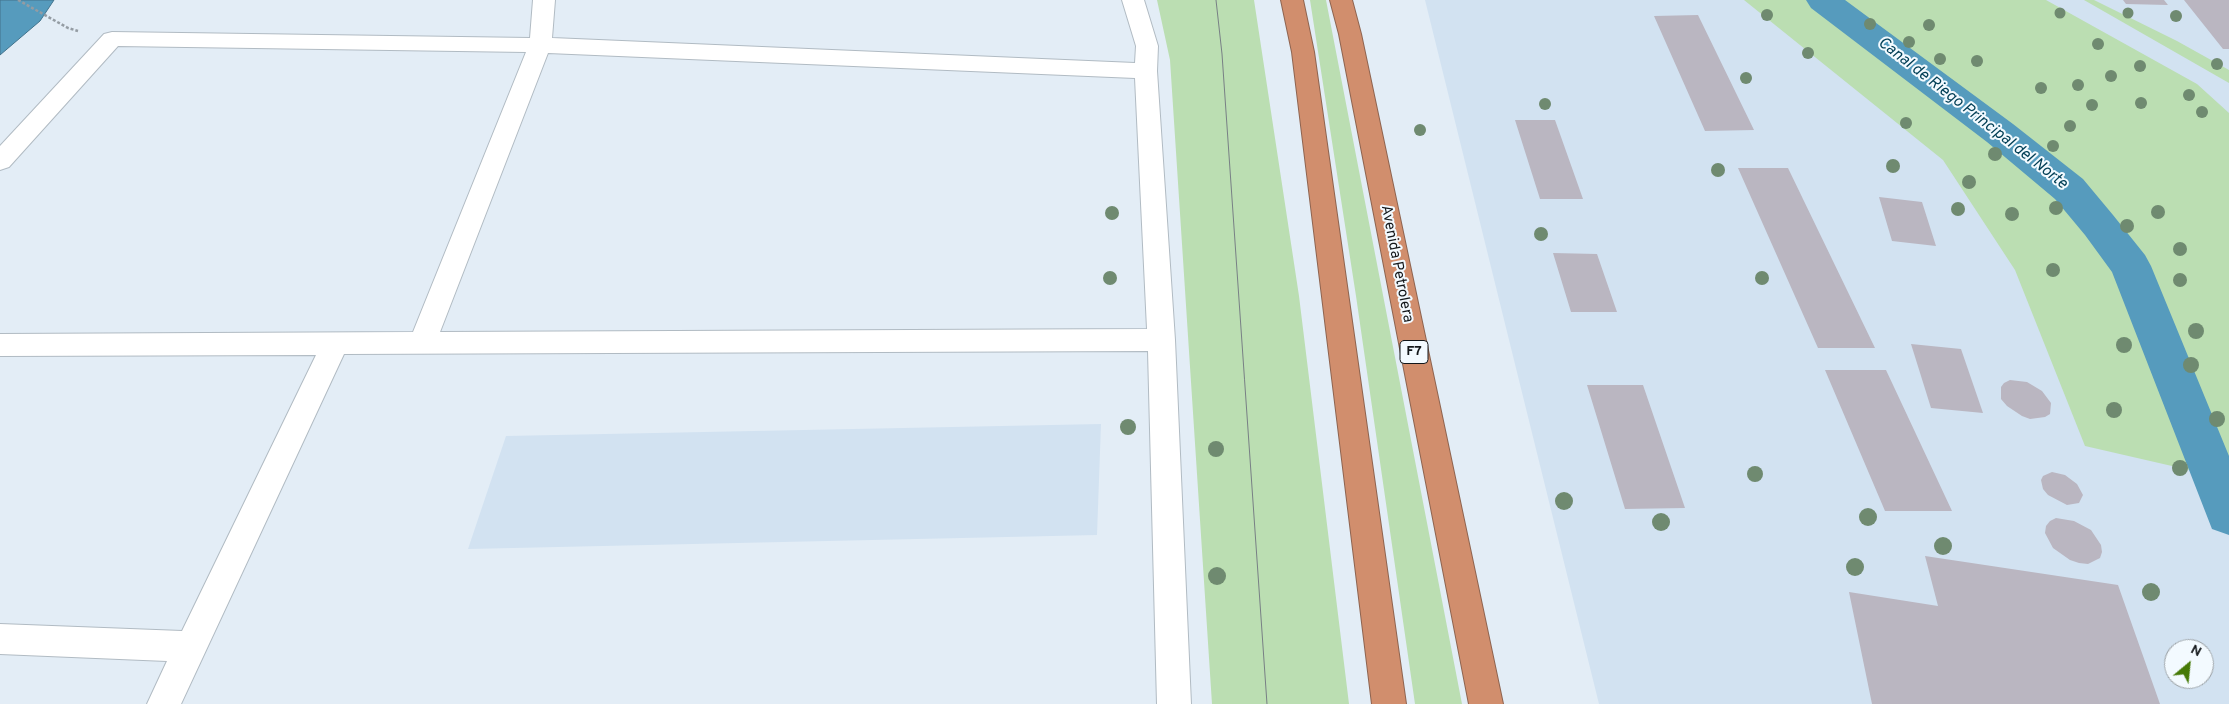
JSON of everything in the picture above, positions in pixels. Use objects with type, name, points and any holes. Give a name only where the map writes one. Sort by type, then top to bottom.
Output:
[{"type":"highway","points":[[1292,0],[1304,52],[1389,704]]},
{"type":"highway","name":"Avenida Petrolera","points":[[1341,0],[1486,704]]},
{"type":"street","points":[[423,342],[540,45],[544,0]]},
{"type":"street","points":[[1133,0],[1147,46],[1146,71],[1160,340],[1174,704]]},
{"type":"street","points":[[0,161],[112,39],[540,45],[1146,71]]},
{"type":"street","points":[[0,345],[1160,340]]},
{"type":"street","points":[[164,704],[336,344]]},
{"type":"street","points":[[0,640],[190,647]]},
{"type":"path","points":[[18,0],[68,28],[112,39]]},
{"type":"shaded area","points":[[1425,0],[2229,0],[2229,704],[1599,704]]},
{"type":"shaded area","points":[[1101,424],[1097,535],[468,549],[506,436]]},
{"type":"green space","points":[[1157,0],[1254,0],[1299,296],[1349,704],[1212,704],[1170,60]]},
{"type":"green space","points":[[1310,0],[1326,0],[1462,704],[1415,704],[1356,296]]},
{"type":"green space","points":[[1744,0],[1808,0],[1953,105],[2040,180],[2108,257],[2198,472],[2085,446],[2015,270],[1943,160]]},
{"type":"green space","points":[[1836,0],[2046,0],[2197,84],[2229,113],[2229,484],[2139,259],[2089,199],[2007,128]]},
{"type":"green space","points":[[2084,0],[2094,0],[2177,41],[2229,70],[2229,83]]},
{"type":"water","points":[[0,0],[54,0],[40,21],[0,55]]},
{"type":"building","points":[[2123,0],[2164,0],[2168,5],[2126,4]]},
{"type":"building","points":[[2184,0],[2229,0],[2229,49],[2223,49]]},
{"type":"building","points":[[1698,15],[1754,130],[1705,131],[1654,16]]},
{"type":"building","points":[[1515,120],[1555,120],[1583,199],[1540,199]]},
{"type":"building","points":[[1738,168],[1788,168],[1875,348],[1818,348]]},
{"type":"building","points":[[1879,197],[1922,202],[1936,246],[1892,241]]},
{"type":"building","points":[[1553,253],[1597,254],[1617,312],[1571,312]]},
{"type":"building","points":[[1911,344],[1961,349],[1983,413],[1931,408]]},
{"type":"building","points":[[1825,370],[1886,370],[1952,511],[1885,511]]},
{"type":"building","points":[[2010,380],[2027,382],[2042,391],[2051,403],[2050,414],[2045,417],[2030,419],[2007,406],[2001,399],[2001,387]]},
{"type":"building","points":[[1587,385],[1643,385],[1685,508],[1625,509]]},
{"type":"building","points":[[2052,472],[2065,475],[2077,484],[2083,495],[2079,503],[2067,505],[2048,495],[2043,489],[2041,480],[2043,476]]},
{"type":"building","points":[[2056,518],[2074,521],[2091,530],[2101,545],[2102,552],[2100,558],[2088,564],[2079,563],[2070,560],[2053,548],[2045,533],[2046,526]]},
{"type":"building","points":[[1925,556],[2118,585],[2160,704],[1872,704],[1849,592],[1938,606]]},
{"type":"waterway","name":"Canal de Riego Principal del Norte","points":[[1823,0],[2000,133],[2069,189],[2099,225],[2130,266],[2229,514]]},
{"type":"tram line","points":[[1216,0],[1222,54],[1267,704]]}]
